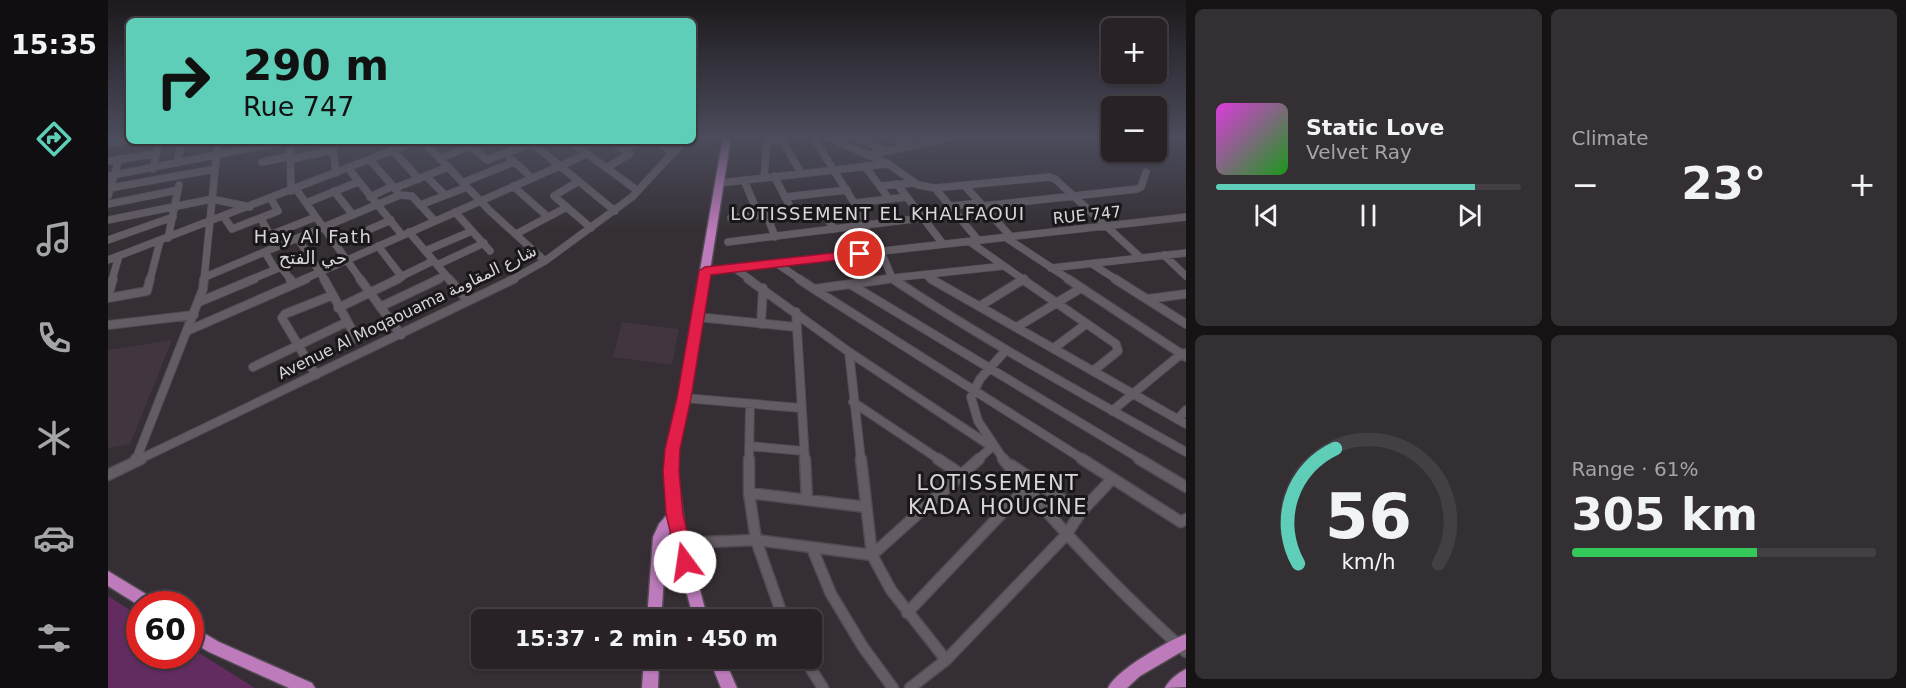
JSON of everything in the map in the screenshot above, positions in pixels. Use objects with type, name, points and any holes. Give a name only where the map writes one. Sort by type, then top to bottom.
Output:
[{"type":"main road","points":[[698,609],[680,543],[675,514],[671,471],[672,449],[684,398],[722,169]]},
{"type":"main road","points":[[655,609],[658,547],[664,528],[675,514]]},
{"type":"main road","points":[[108,578],[128,591]]},
{"type":"main road","points":[[204,641],[307,688]]},
{"type":"main road","points":[[1116,688],[1135,671],[1184,646]]},
{"type":"main road","points":[[650,688],[651,669]]},
{"type":"main road","points":[[721,669],[729,688]]},
{"type":"main road","points":[[1173,688],[1186,677]]},
{"type":"street","points":[[152,169],[111,176],[109,192],[214,169]]},
{"type":"street","points":[[135,462],[200,302],[205,277],[215,169]]},
{"type":"street","points":[[293,169],[294,190],[306,202],[401,335]]},
{"type":"street","points":[[108,260],[345,169]]},
{"type":"street","points":[[349,169],[376,204],[425,251],[468,301]]},
{"type":"street","points":[[379,169],[400,195]]},
{"type":"street","points":[[416,169],[445,195]]},
{"type":"street","points":[[370,197],[443,169]]},
{"type":"street","points":[[450,169],[545,261]]},
{"type":"street","points":[[420,205],[498,169]]},
{"type":"street","points":[[522,169],[532,178]]},
{"type":"street","points":[[187,331],[551,169]]},
{"type":"street","points":[[565,169],[615,211]]},
{"type":"street","points":[[607,169],[638,192]]},
{"type":"street","name":"Avenue Al Moqaouama شارع المقاومة","points":[[111,473],[401,335],[545,261],[615,211],[638,192],[659,169]]},
{"type":"street","points":[[764,178],[765,169]]},
{"type":"street","points":[[799,169],[801,173]]},
{"type":"street","points":[[720,183],[841,169]]},
{"type":"street","points":[[867,169],[889,199]]},
{"type":"street","points":[[894,169],[922,187],[935,188],[1049,177],[1059,181],[1141,258]]},
{"type":"street","points":[[834,170],[868,225]]},
{"type":"street","points":[[950,206],[1137,189],[1141,187],[1146,172]]},
{"type":"street","points":[[119,256],[110,281],[108,297],[147,291],[173,217],[181,176]]},
{"type":"street","points":[[774,177],[792,212]]},
{"type":"street","points":[[744,180],[759,216]]},
{"type":"street","points":[[579,181],[554,194],[591,228]]},
{"type":"street","points":[[306,202],[358,182]]},
{"type":"street","points":[[880,186],[914,183]]},
{"type":"street","points":[[897,184],[943,244]]},
{"type":"street","points":[[513,186],[548,217]]},
{"type":"street","points":[[965,186],[1008,237],[1051,268],[1184,355],[1112,411]]},
{"type":"street","points":[[935,188],[974,241],[1004,266],[1118,347],[1118,351],[1093,371]]},
{"type":"street","points":[[108,204],[178,190]]},
{"type":"street","points":[[784,197],[847,190]]},
{"type":"street","points":[[334,191],[353,215]]},
{"type":"street","points":[[205,277],[400,195],[410,195],[434,220]]},
{"type":"street","points":[[855,203],[907,197]]},
{"type":"street","points":[[108,220],[212,199],[250,207]]},
{"type":"street","points":[[224,217],[232,229],[261,219],[278,211],[271,199]]},
{"type":"street","points":[[516,234],[567,207]]},
{"type":"street","points":[[731,218],[818,209],[834,229]]},
{"type":"street","points":[[455,212],[490,251]]},
{"type":"street","points":[[767,214],[775,237]]},
{"type":"street","points":[[108,240],[173,217]]},
{"type":"street","points":[[270,235],[316,217]]},
{"type":"street","name":"RUE 747","points":[[705,271],[1186,217]]},
{"type":"street","points":[[728,242],[922,218]]},
{"type":"street","points":[[261,219],[276,247]]},
{"type":"street","points":[[336,244],[391,220]]},
{"type":"street","points":[[425,251],[472,231]]},
{"type":"street","points":[[298,239],[320,271],[338,308],[357,339]]},
{"type":"street","points":[[338,308],[402,276],[484,243]]},
{"type":"street","points":[[378,246],[402,276]]},
{"type":"street","points":[[881,251],[892,278],[944,313],[1186,452]]},
{"type":"street","points":[[265,252],[275,269]]},
{"type":"street","points":[[1051,268],[1186,253]]},
{"type":"street","points":[[1164,255],[1186,276]]},
{"type":"street","points":[[776,263],[972,391],[1181,522],[1186,519]]},
{"type":"street","points":[[1091,264],[1186,323]]},
{"type":"street","points":[[814,289],[1004,266]]},
{"type":"street","points":[[200,302],[283,267],[293,284]]},
{"type":"street","points":[[734,268],[849,352],[992,447],[1066,535],[1184,646]]},
{"type":"street","points":[[380,307],[446,275]]},
{"type":"street","points":[[927,276],[1182,421],[1186,410]]},
{"type":"street","points":[[980,306],[1024,279]]},
{"type":"street","points":[[850,284],[1186,487]]},
{"type":"street","points":[[761,324],[763,288]]},
{"type":"street","points":[[1017,327],[1081,288]]},
{"type":"street","points":[[1148,299],[1186,294]]},
{"type":"street","points":[[316,375],[285,324],[283,316],[333,295]]},
{"type":"street","points":[[796,312],[807,500]]},
{"type":"street","points":[[108,325],[194,315]]},
{"type":"street","points":[[697,317],[796,327]]},
{"type":"street","points":[[252,367],[347,322]]},
{"type":"street","points":[[1054,348],[1086,324]]},
{"type":"street","points":[[992,447],[977,418],[971,400],[972,391],[1006,350]]},
{"type":"street","points":[[849,352],[872,555],[891,590],[907,613],[946,660]]},
{"type":"street","points":[[684,398],[801,408]]},
{"type":"street","points":[[853,402],[962,475]]},
{"type":"street","points":[[750,404],[749,493],[756,540],[780,609]]},
{"type":"street","points":[[749,446],[804,451]]},
{"type":"street","points":[[680,543],[756,540],[872,555],[992,447]]},
{"type":"street","points":[[1006,462],[1081,512]]},
{"type":"street","points":[[910,688],[946,660],[1066,535],[1081,512],[1112,478]]},
{"type":"street","points":[[907,613],[1026,488]]},
{"type":"street","points":[[749,493],[866,507]]},
{"type":"street","points":[[812,548],[831,594],[863,648],[894,688]]},
{"type":"street","points":[[811,669],[823,688]]},
{"type":"shaded area","points":[[622,322],[679,329],[672,365],[613,357]]},
{"type":"shaded area","points":[[172,340],[130,444],[108,448],[108,350]]},
{"type":"shaded area","points":[[108,596],[126,608],[126,669],[204,669],[204,656],[255,688],[108,688]]},
{"type":"district","name":"LOTISSEMENT EL KHALFAOUI","points":[[878,213]]},
{"type":"district","name":"Hay Al Fath حي الفتح","points":[[313,246]]},
{"type":"district","name":"LOTISSEMENT KADA HOUCINE","points":[[998,495]]},
{"type":"route","points":[[685,562],[675,514],[671,471],[672,449],[684,398],[705,271],[860,254]]}]
